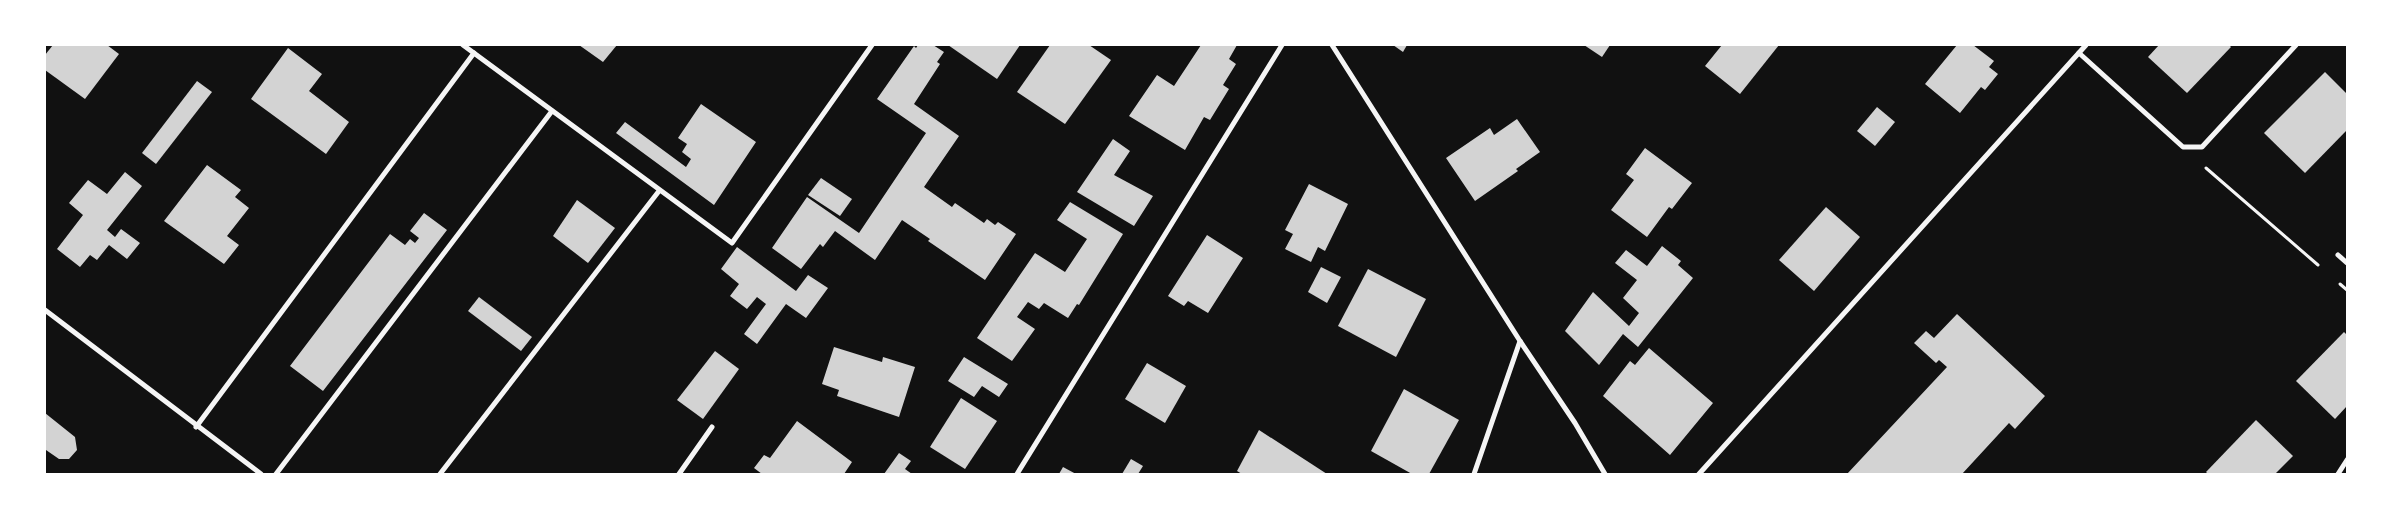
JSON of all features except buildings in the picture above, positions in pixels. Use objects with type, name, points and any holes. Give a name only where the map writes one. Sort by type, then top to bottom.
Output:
[{"type":"street","points":[[463,45],[732,243],[872,45]]},
{"type":"street","points":[[1017,474],[1282,45]]},
{"type":"street","points":[[1332,45],[1520,341],[1575,422],[1605,474]]},
{"type":"street","points":[[1700,474],[2086,45]]},
{"type":"street","points":[[2080,52],[2183,147],[2202,147],[2296,45]]},
{"type":"street","points":[[196,427],[474,53]]},
{"type":"street","points":[[276,474],[552,111]]},
{"type":"street","points":[[440,474],[659,191]]},
{"type":"street","points":[[2338,255],[2347,263]]},
{"type":"street","points":[[45,310],[196,427],[261,474]]},
{"type":"street","points":[[1474,474],[1520,341]]},
{"type":"street","points":[[679,474],[712,427]]},
{"type":"street","points":[[2338,474],[2347,460]]},
{"type":"path","points":[[2183,147],[2325,271]]},
{"type":"path","points":[[2332,278],[2347,290]]}]
